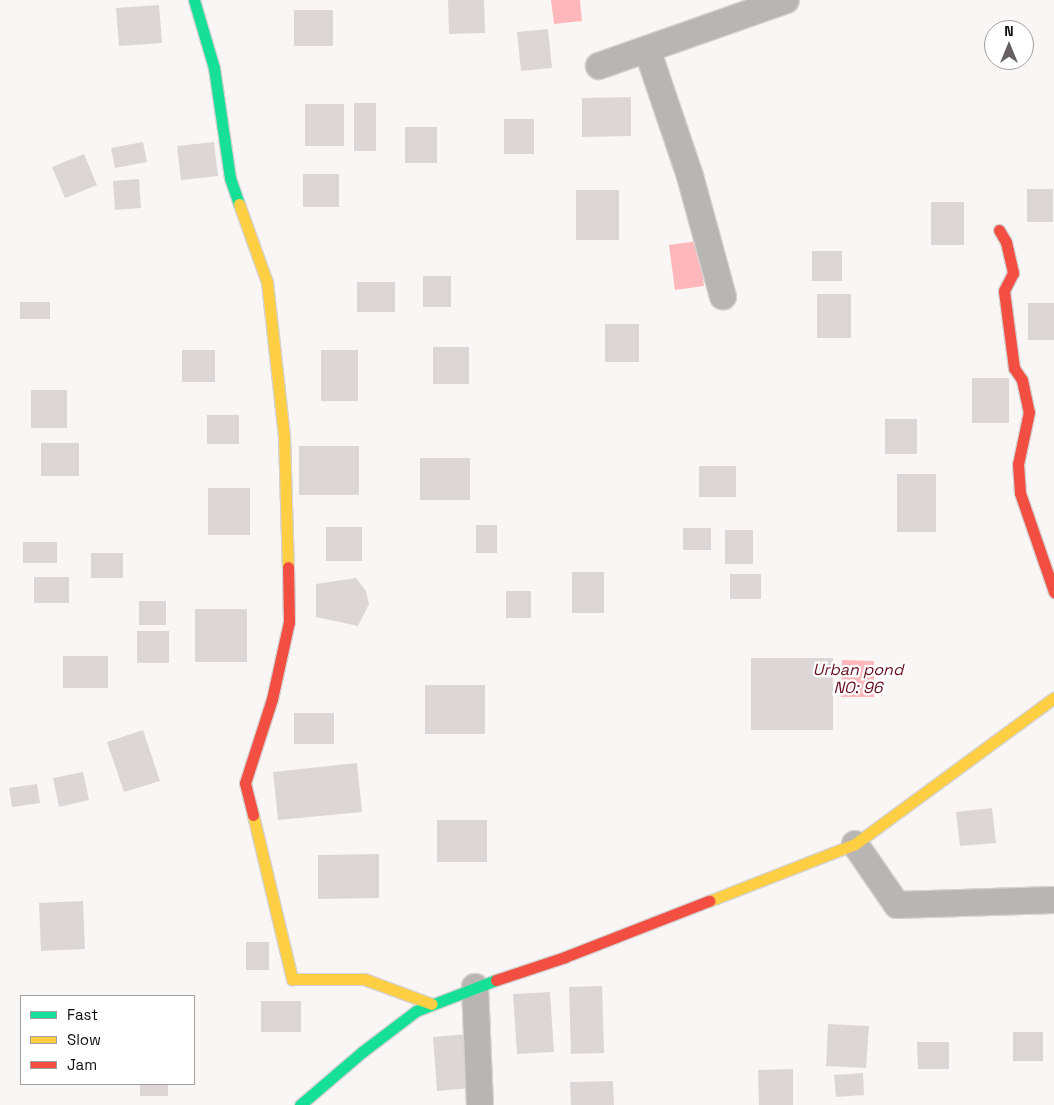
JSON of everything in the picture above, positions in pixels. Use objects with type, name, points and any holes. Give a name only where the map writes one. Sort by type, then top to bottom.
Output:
[{"type":"street","points":[[194,0],[214,68],[230,178],[267,282],[284,436],[289,622],[272,699],[245,783],[292,978],[364,979],[432,1004]]},
{"type":"street","points":[[599,66],[786,0]]},
{"type":"street","points":[[648,49],[690,176],[723,296]]},
{"type":"street","points":[[999,230],[1006,242],[1013,273],[1004,291],[1014,368],[1022,380],[1030,412],[1018,464],[1020,493],[1054,592]]},
{"type":"street","points":[[300,1105],[416,1011],[475,987],[565,957],[855,844],[1054,698]]},
{"type":"street","points":[[855,844],[897,906],[1054,900]]},
{"type":"street","points":[[475,987],[480,1105]]},
{"type":"water","points":[[551,0],[580,0],[582,21],[554,24]]},
{"type":"water","points":[[698,241],[704,286],[675,290],[669,245]]},
{"type":"water","name":"Urban pond NO: 96","points":[[842,660],[874,661],[874,697],[841,697]]},
{"type":"building","points":[[448,0],[484,0],[485,33],[449,34]]},
{"type":"building","points":[[159,5],[162,43],[119,46],[116,8]]},
{"type":"building","points":[[294,10],[333,10],[333,46],[294,46]]},
{"type":"building","points":[[548,29],[552,68],[521,71],[517,32]]},
{"type":"building","points":[[631,97],[631,136],[582,137],[582,98]]},
{"type":"building","points":[[354,103],[376,103],[376,151],[354,151]]},
{"type":"building","points":[[305,104],[344,104],[344,146],[305,146]]},
{"type":"building","points":[[504,119],[534,119],[534,154],[504,154]]},
{"type":"building","points":[[405,127],[437,127],[437,163],[405,163]]},
{"type":"building","points":[[143,142],[147,162],[115,168],[111,148]]},
{"type":"building","points":[[214,142],[218,176],[181,180],[177,146]]},
{"type":"building","points":[[84,154],[97,185],[65,198],[52,167]]},
{"type":"building","points":[[303,174],[339,174],[339,207],[303,207]]},
{"type":"building","points":[[139,179],[141,208],[115,210],[113,181]]},
{"type":"building","points":[[1027,189],[1053,189],[1053,222],[1027,222]]},
{"type":"building","points":[[576,190],[619,190],[619,240],[576,240]]},
{"type":"building","points":[[931,202],[964,202],[964,245],[931,245]]},
{"type":"building","points":[[812,251],[842,251],[842,281],[812,281]]},
{"type":"building","points":[[423,276],[451,276],[451,307],[423,307]]},
{"type":"building","points":[[357,282],[395,282],[395,312],[357,312]]},
{"type":"building","points":[[817,294],[851,294],[851,338],[817,338]]},
{"type":"building","points":[[20,302],[50,302],[50,319],[20,319]]},
{"type":"building","points":[[1028,303],[1054,303],[1054,340],[1028,340]]},
{"type":"building","points":[[605,324],[639,324],[639,362],[605,362]]},
{"type":"building","points":[[433,347],[469,347],[469,384],[433,384]]},
{"type":"building","points":[[182,350],[215,350],[215,382],[182,382]]},
{"type":"building","points":[[321,350],[358,350],[358,401],[321,401]]},
{"type":"building","points":[[972,378],[1009,378],[1009,423],[972,423]]},
{"type":"building","points":[[31,390],[67,390],[67,428],[31,428]]},
{"type":"building","points":[[207,415],[239,415],[239,444],[207,444]]},
{"type":"building","points":[[885,419],[917,419],[917,454],[885,454]]},
{"type":"building","points":[[41,443],[79,443],[79,476],[41,476]]},
{"type":"building","points":[[299,446],[359,446],[359,495],[299,495]]},
{"type":"building","points":[[420,458],[470,458],[470,500],[420,500]]},
{"type":"building","points":[[699,466],[736,466],[736,497],[699,497]]},
{"type":"building","points":[[897,474],[936,474],[936,532],[897,532]]},
{"type":"building","points":[[208,488],[250,488],[250,535],[208,535]]},
{"type":"building","points":[[476,525],[497,525],[497,553],[476,553]]},
{"type":"building","points":[[326,527],[362,527],[362,561],[326,561]]},
{"type":"building","points":[[683,528],[711,528],[711,550],[683,550]]},
{"type":"building","points":[[725,530],[753,530],[753,564],[725,564]]},
{"type":"building","points":[[23,542],[57,542],[57,563],[23,563]]},
{"type":"building","points":[[91,553],[123,553],[123,578],[91,578]]},
{"type":"building","points":[[572,572],[604,572],[604,613],[572,613]]},
{"type":"building","points":[[730,574],[761,574],[761,599],[730,599]]},
{"type":"building","points":[[34,577],[69,577],[69,603],[34,603]]},
{"type":"building","points":[[356,578],[366,591],[369,604],[358,626],[316,617],[316,584]]},
{"type":"building","points":[[506,591],[531,591],[531,618],[506,618]]},
{"type":"building","points":[[139,601],[166,601],[166,625],[139,625]]},
{"type":"building","points":[[195,609],[247,609],[247,662],[195,662]]},
{"type":"building","points":[[137,631],[169,631],[169,663],[137,663]]},
{"type":"building","points":[[63,656],[108,656],[108,688],[63,688]]},
{"type":"building","points":[[751,658],[833,658],[833,730],[751,730]]},
{"type":"building","points":[[425,685],[485,685],[485,734],[425,734]]},
{"type":"building","points":[[294,713],[334,713],[334,744],[294,744]]},
{"type":"building","points":[[143,730],[160,781],[124,792],[107,742]]},
{"type":"building","points":[[357,763],[362,812],[278,820],[273,772]]},
{"type":"building","points":[[83,772],[89,800],[59,807],[53,778]]},
{"type":"building","points":[[37,784],[40,803],[12,807],[9,788]]},
{"type":"building","points":[[992,808],[996,843],[960,846],[956,812]]},
{"type":"building","points":[[437,820],[487,820],[487,862],[437,862]]},
{"type":"building","points":[[379,854],[379,898],[318,899],[318,855]]},
{"type":"building","points":[[83,901],[85,949],[41,951],[39,903]]},
{"type":"building","points":[[246,942],[269,942],[269,970],[246,970]]},
{"type":"building","points":[[602,986],[604,1053],[571,1054],[569,987]]},
{"type":"building","points":[[550,992],[554,1052],[517,1054],[513,994]]},
{"type":"building","points":[[261,1001],[301,1001],[301,1032],[261,1032]]},
{"type":"building","points":[[828,1024],[869,1026],[866,1068],[826,1066]]},
{"type":"building","points":[[1013,1032],[1043,1032],[1043,1061],[1013,1061]]},
{"type":"building","points":[[469,1034],[473,1088],[437,1091],[433,1037]]},
{"type":"building","points":[[917,1042],[949,1042],[949,1069],[918,1069]]},
{"type":"building","points":[[793,1069],[793,1105],[759,1105],[758,1070]]},
{"type":"building","points":[[863,1073],[864,1095],[836,1097],[834,1075]]},
{"type":"building","points":[[613,1081],[614,1105],[571,1105],[570,1082]]},
{"type":"building","points":[[140,1085],[168,1085],[168,1096],[140,1096]]},
{"type":"traffic: fast","points":[[194,0],[214,68],[230,178],[239,204]]},
{"type":"traffic: fast","points":[[300,1105],[362,1052],[416,1011],[496,980]]},
{"type":"traffic: slow","points":[[239,204],[267,282],[284,436],[288,567]]},
{"type":"traffic: slow","points":[[709,901],[855,844],[1054,698]]},
{"type":"traffic: slow","points":[[253,815],[292,979],[364,979],[432,1004]]},
{"type":"traffic: jam","points":[[999,230],[1006,242],[1013,273],[1004,291],[1014,368],[1022,380],[1029,412],[1018,464],[1020,493],[1054,592]]},
{"type":"traffic: jam","points":[[253,815],[245,783],[272,699],[289,622],[288,567]]},
{"type":"traffic: jam","points":[[496,980],[565,957],[709,901]]}]
